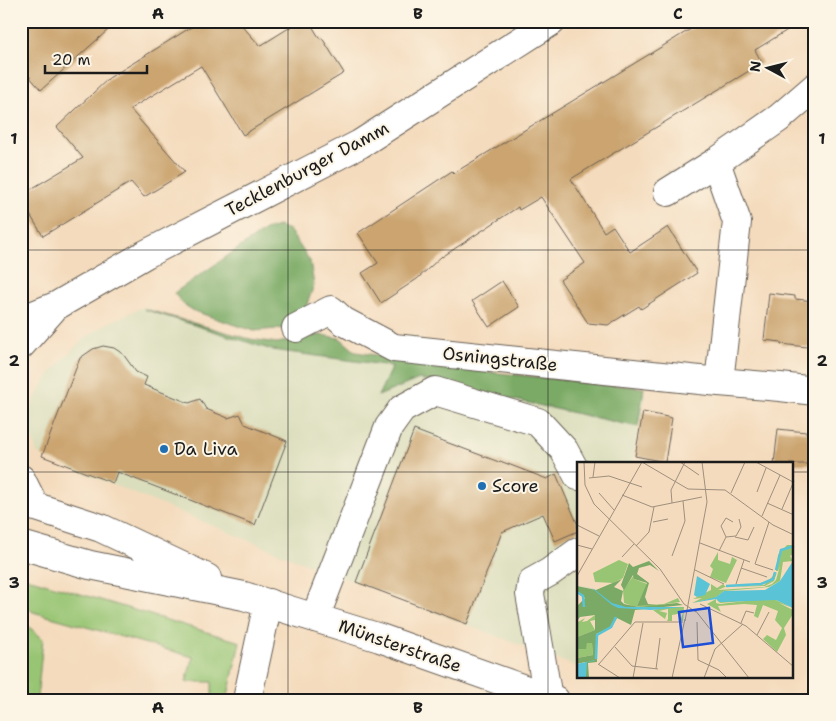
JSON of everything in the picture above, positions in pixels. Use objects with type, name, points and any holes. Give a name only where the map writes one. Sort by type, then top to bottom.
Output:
[{"type":"main road","name":"Tecklenburger Damm","points":[[21,320],[56,306],[146,254],[360,144],[552,21]]},
{"type":"main road","points":[[668,192],[716,162],[779,118],[815,88]]},
{"type":"main road","points":[[716,162],[737,222],[719,382]]},
{"type":"main road","name":"Tecklenburger Damm","points":[[21,345],[56,306]]},
{"type":"main road","name":"Osningstraße","points":[[296,328],[331,310],[343,321],[394,348],[815,391]]},
{"type":"main road","points":[[315,618],[389,427],[402,408],[435,391],[538,422],[564,450],[577,474]]},
{"type":"main road","points":[[21,479],[28,504]]},
{"type":"main road","name":"Münsterstraße","points":[[28,504],[101,528],[256,600]]},
{"type":"main road","name":"Münsterstraße","points":[[21,545],[90,565],[256,600],[380,638],[551,699]]},
{"type":"main road","points":[[551,699],[530,594],[532,582],[577,553]]},
{"type":"main road","points":[[247,700],[256,600]]},
{"type":"shaded area","points":[[143,307],[265,347],[583,392],[646,394],[632,462],[577,462],[577,667],[297,560],[37,454],[29,424],[31,409],[36,396],[50,374],[74,348],[108,323]]},
{"type":"green space","points":[[278,226],[289,230],[310,261],[314,285],[306,307],[288,328],[254,331],[194,311],[183,304],[174,293],[265,230]]},
{"type":"green space","points":[[144,309],[250,339],[277,343],[320,335],[340,338],[356,352],[407,360],[421,365],[644,388],[638,427],[419,379],[378,396],[392,366],[272,350]]},
{"type":"green space","points":[[21,576],[240,642],[227,700],[212,700],[212,682],[186,682],[193,657],[33,612],[21,602]]},
{"type":"green space","points":[[21,620],[43,639],[37,700],[21,700]]},
{"type":"building","points":[[21,21],[118,21],[41,90],[21,67]]},
{"type":"building","points":[[201,21],[238,21],[260,46],[300,21],[309,21],[344,73],[243,135],[201,66],[130,109],[185,172],[144,197],[131,182],[43,236],[21,200],[21,195],[83,158],[57,127],[109,78]]},
{"type":"building","points":[[704,21],[802,21],[755,50],[762,63],[571,179],[604,232],[613,226],[630,252],[668,227],[697,273],[641,309],[639,306],[608,325],[588,323],[560,280],[585,263],[541,197],[519,210],[518,207],[442,256],[417,279],[381,303],[362,273],[378,263],[358,233],[452,171],[454,173]]},
{"type":"building","points":[[502,281],[519,307],[489,327],[472,301]]},
{"type":"building","points":[[769,293],[815,301],[815,348],[764,340]]},
{"type":"building","name":"Da Liva","points":[[103,346],[114,348],[123,354],[136,372],[147,377],[144,385],[189,403],[200,399],[206,409],[228,418],[240,414],[245,424],[287,441],[255,525],[117,472],[113,483],[42,456],[80,358],[93,349]]},
{"type":"building","points":[[643,412],[672,418],[665,462],[635,456]]},
{"type":"building","points":[[778,429],[815,433],[815,464],[774,462]]},
{"type":"building","points":[[414,430],[547,479],[556,474],[577,523],[577,531],[555,541],[543,514],[502,532],[467,624],[356,582]]},
{"type":"place","name":"Da Liva","points":[[164,449]]},
{"type":"place","name":"Score","points":[[482,486]]}]
